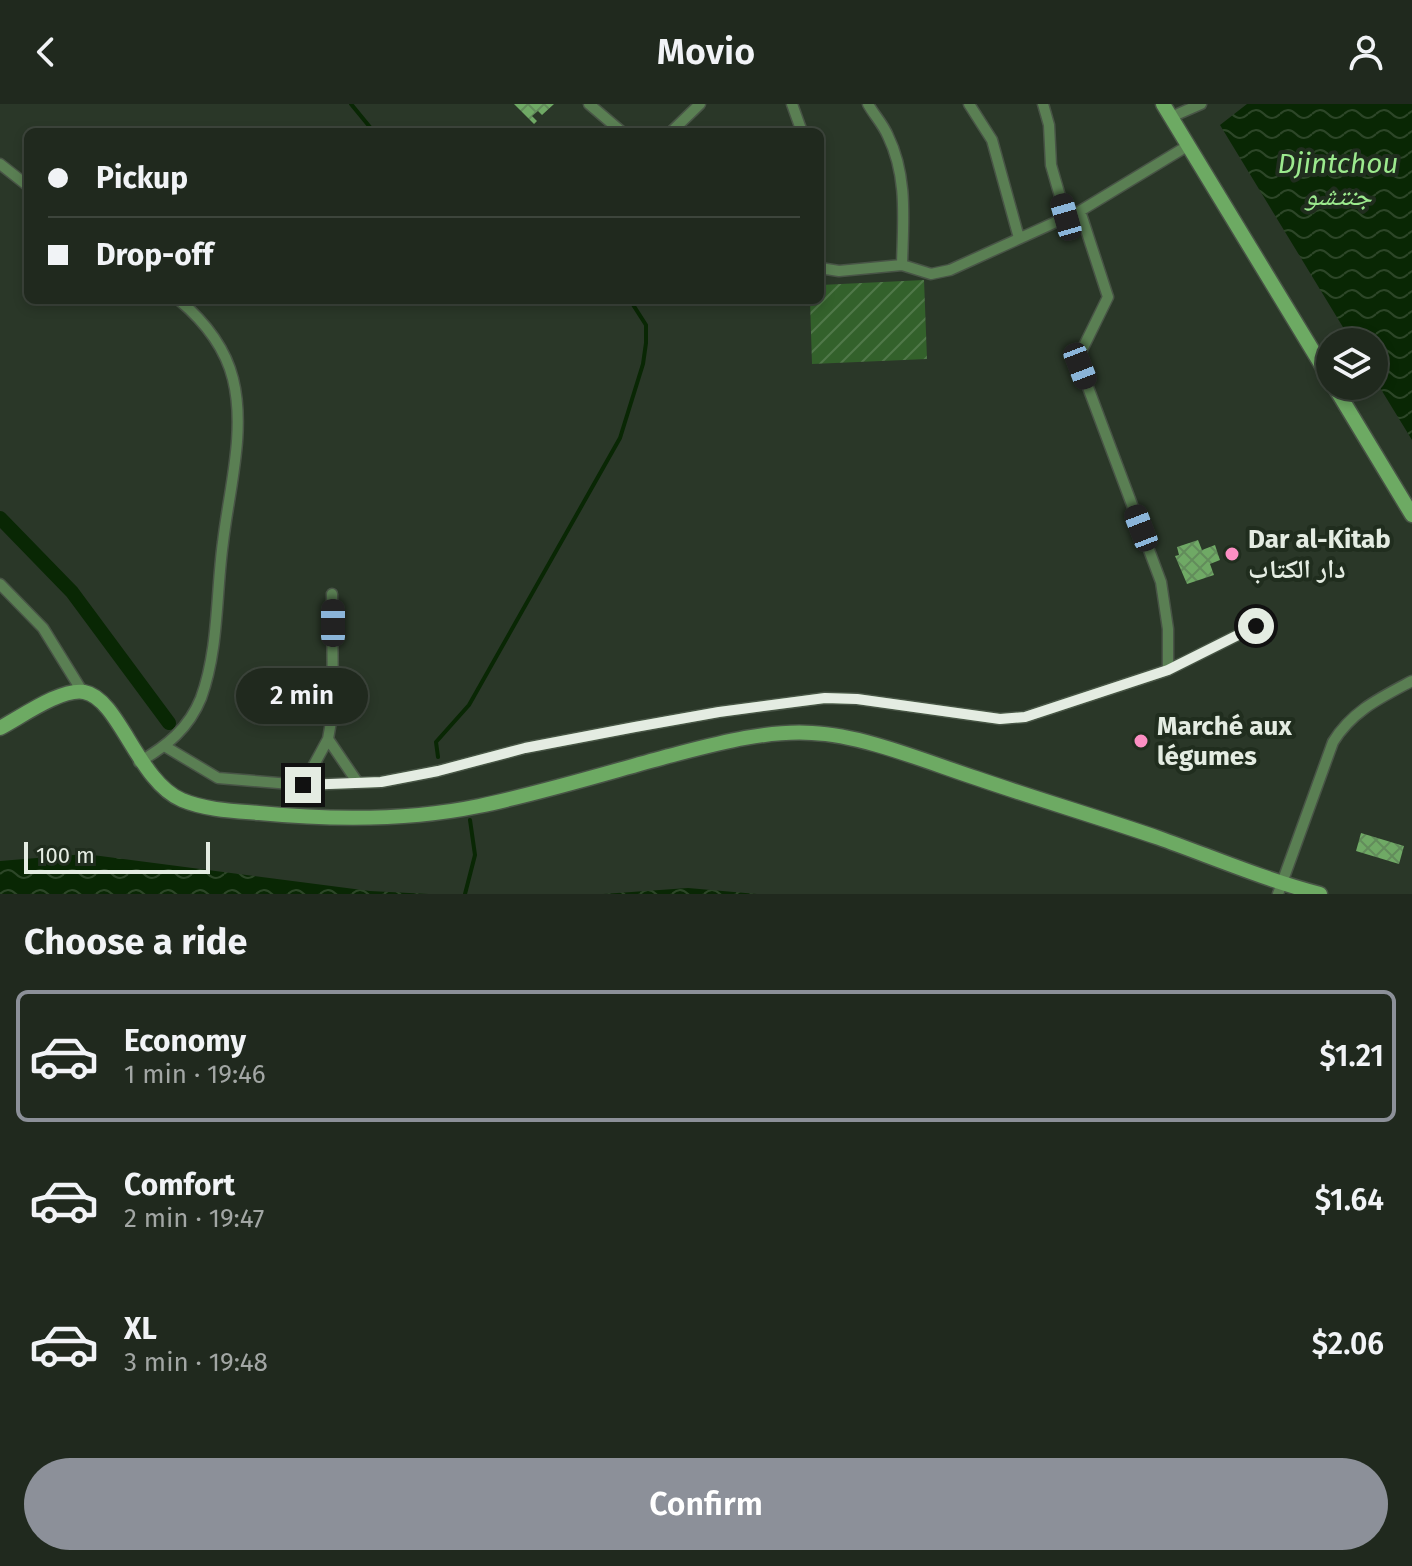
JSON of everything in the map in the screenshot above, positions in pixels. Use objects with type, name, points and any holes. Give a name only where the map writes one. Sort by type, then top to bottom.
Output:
[{"type":"street","points":[[589,104],[617,128]]},
{"type":"street","points":[[675,128],[700,104]]},
{"type":"street","points":[[792,104],[801,128]]},
{"type":"street","points":[[868,104],[887,133],[900,169],[905,211],[902,265]]},
{"type":"street","points":[[1043,104],[1049,125],[1051,165],[1066,217]]},
{"type":"street","points":[[1201,104],[1167,110],[1316,356]]},
{"type":"street","points":[[972,106],[992,140],[1019,238]]},
{"type":"street","points":[[824,269],[839,271],[902,265],[931,274],[950,270],[1080,211],[1189,145]]},
{"type":"street","points":[[0,164],[24,183]]},
{"type":"street","points":[[1080,211],[1108,297],[1082,350],[1080,366],[1161,582],[1168,629],[1168,670]]},
{"type":"street","points":[[139,762],[166,747],[187,725],[201,698],[211,654],[222,542],[234,463],[237,407],[233,378],[207,326],[183,304]]},
{"type":"street","points":[[1342,400],[1412,515]]},
{"type":"street","points":[[0,584],[43,628],[82,691]]},
{"type":"street","points":[[303,785],[328,739],[333,710],[332,594]]},
{"type":"street","points":[[166,747],[218,778],[303,785],[381,782],[525,748],[635,727],[825,698],[857,699],[1000,719],[1025,717],[1168,670],[1256,626]]},
{"type":"street","points":[[1280,888],[1333,742],[1344,725],[1366,705],[1412,681]]},
{"type":"street","points":[[0,728],[66,694],[82,691],[96,697],[111,713],[139,762],[160,785],[180,800],[210,808],[319,819],[380,818],[477,806],[726,742],[787,733],[813,733],[904,754],[1099,817],[1280,888],[1320,894]]},
{"type":"street","points":[[328,739],[358,783]]},
{"type":"shaded area","points":[[924,280],[927,359],[812,364],[810,304],[824,304],[824,285]]},
{"type":"water","name":"Djintchou جنتشو","points":[[1247,104],[1412,104],[1412,440],[1387,400],[1388,328],[1343,328],[1220,125]]},
{"type":"water","points":[[85,854],[370,891],[429,894],[0,894],[0,861]]},
{"type":"water","points":[[688,888],[757,894],[603,894]]},
{"type":"building","points":[[514,104],[554,104],[542,115],[538,111],[532,116],[537,121],[534,124]]},
{"type":"building","points":[[1198,540],[1202,550],[1215,545],[1220,560],[1210,564],[1214,575],[1187,584],[1175,556],[1179,555],[1177,547]]},
{"type":"building","points":[[1361,833],[1404,846],[1399,864],[1356,851]]},
{"type":"waterway","points":[[351,104],[371,128]]},
{"type":"waterway","points":[[438,757],[436,742],[469,705],[620,438],[643,364],[646,343],[646,325],[633,304]]},
{"type":"waterway","points":[[0,518],[72,592],[169,723]]},
{"type":"waterway","points":[[465,894],[475,855],[470,820]]},
{"type":"place","name":"Dar al-Kitab دار الكتاب","points":[[1232,554]]},
{"type":"place","name":"Marché aux légumes","points":[[1141,741]]},
{"type":"route","points":[[303,785],[381,782],[525,748],[635,727],[825,698],[857,699],[1000,719],[1025,717],[1168,670],[1256,626]]}]
